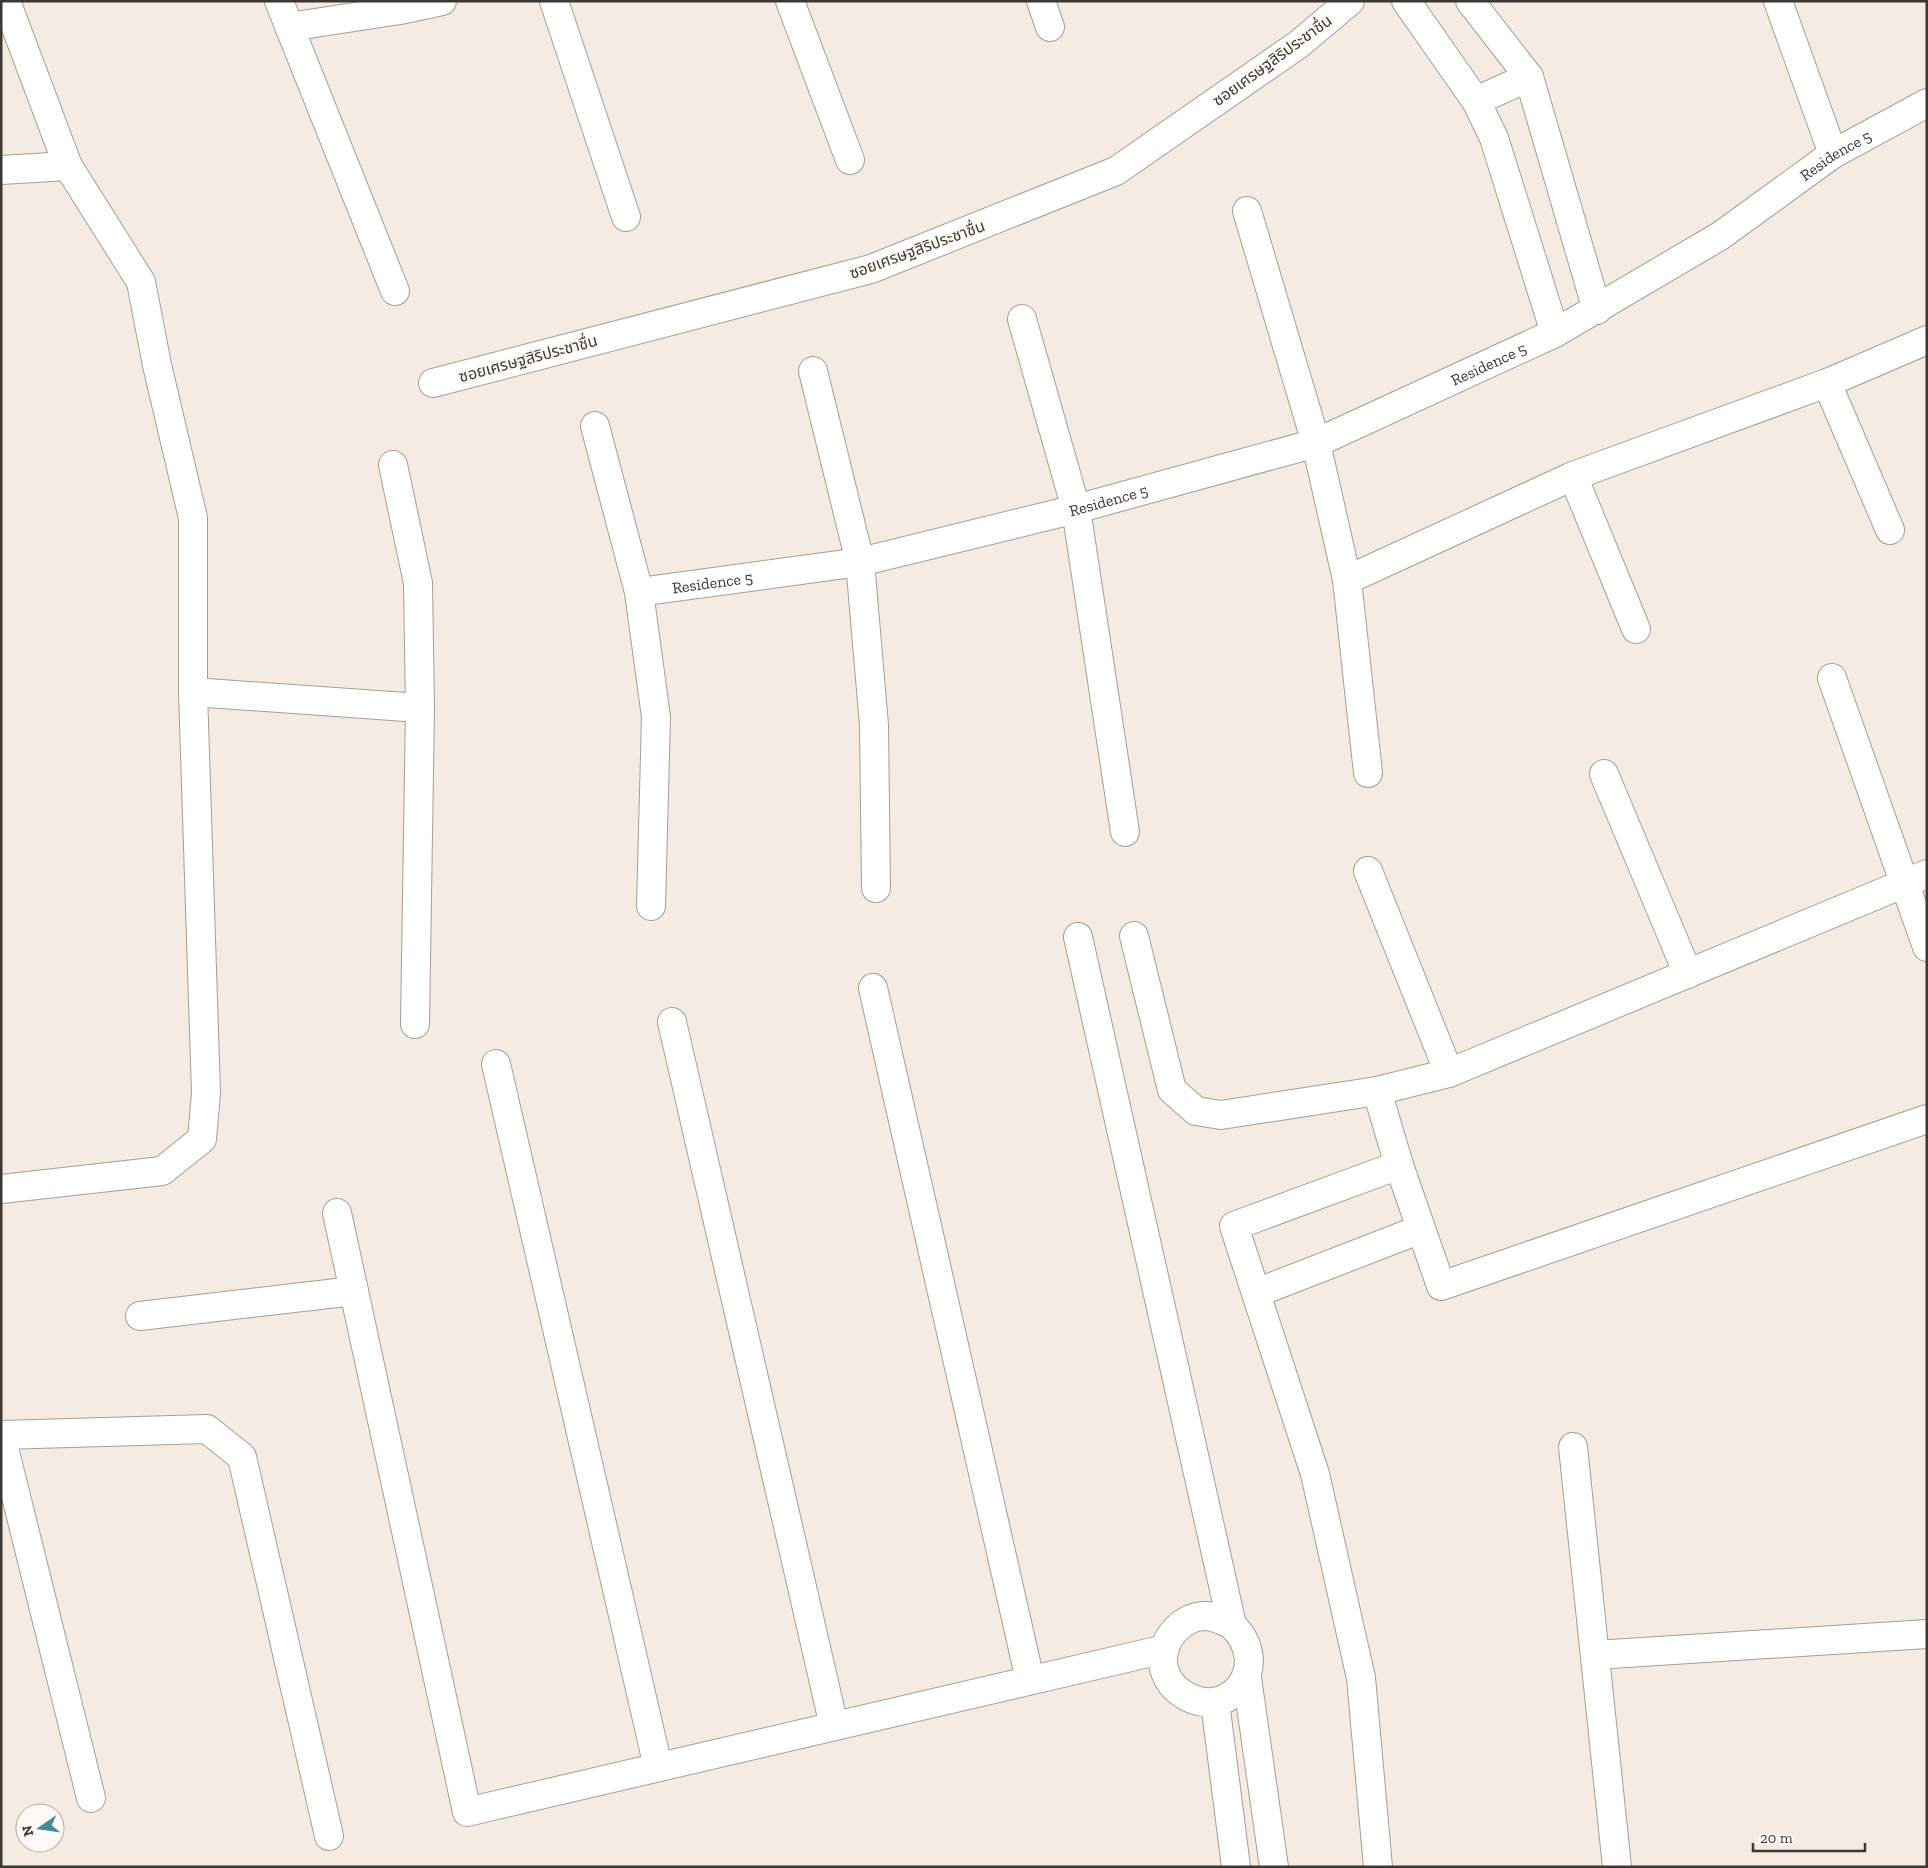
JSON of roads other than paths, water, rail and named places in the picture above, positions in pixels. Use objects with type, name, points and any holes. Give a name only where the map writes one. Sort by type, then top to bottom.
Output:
[{"type":"street","points":[[1,1189],[162,1171],[202,1139],[206,1093],[193,692],[193,518],[157,365],[141,282],[68,166],[6,1]]},
{"type":"street","points":[[278,1],[394,291]]},
{"type":"street","points":[[289,27],[400,10],[442,1]]},
{"type":"street","points":[[554,1],[626,217]]},
{"type":"street","points":[[790,1],[850,160]]},
{"type":"street","points":[[1041,1],[1050,27]]},
{"type":"street","name":"ซอยเศรษฐสิริประชาชื่น","points":[[433,383],[871,269],[1116,171],[1298,44],[1350,1]]},
{"type":"street","points":[[1406,1],[1476,101],[1494,138],[1555,334]]},
{"type":"street","points":[[1470,1],[1529,77],[1597,310]]},
{"type":"street","points":[[1778,1],[1833,154]]},
{"type":"street","points":[[1476,101],[1529,77]]},
{"type":"street","name":"Residence 5","points":[[639,592],[860,562],[1076,509],[1316,442],[1555,334],[1720,236],[1833,154],[1927,103]]},
{"type":"street","points":[[1,170],[68,166]]},
{"type":"street","points":[[1247,211],[1316,442],[1347,580],[1368,772]]},
{"type":"street","points":[[1022,320],[1076,509],[1125,832]]},
{"type":"street","points":[[1347,580],[1573,476],[1828,383],[1927,340]]},
{"type":"street","points":[[813,371],[860,562],[874,725],[876,888]]},
{"type":"street","points":[[1828,383],[1890,530]]},
{"type":"street","points":[[595,426],[639,592],[656,717],[651,906]]},
{"type":"street","points":[[393,465],[418,583],[420,708],[415,1024]]},
{"type":"street","points":[[1573,476],[1636,629]]},
{"type":"street","points":[[1832,678],[1916,879],[1927,947]]},
{"type":"street","points":[[193,692],[420,708]]},
{"type":"street","points":[[1604,774],[1688,974]]},
{"type":"street","points":[[1368,871],[1449,1073]]},
{"type":"street","points":[[1134,936],[1172,1090],[1196,1111],[1221,1115],[1377,1091],[1449,1073],[1916,879]]},
{"type":"street","points":[[1078,936],[1232,1625]]},
{"type":"street","points":[[873,988],[1030,1680]]},
{"type":"street","points":[[672,1022],[834,1726]]},
{"type":"street","points":[[496,1064],[658,1767]]},
{"type":"street","points":[[1377,1091],[1399,1165],[1441,1286],[1927,1120]]},
{"type":"street","points":[[1378,1867],[1361,1678],[1315,1474],[1234,1226],[1399,1165]]},
{"type":"street","points":[[337,1213],[467,1812],[1164,1649]]},
{"type":"street","points":[[1256,1293],[1421,1229]]},
{"type":"street","points":[[140,1316],[354,1291]]},
{"type":"street","points":[[91,1798],[1,1435],[207,1429],[242,1457],[330,1836]]},
{"type":"street","points":[[1573,1447],[1616,1867]]},
{"type":"street","points":[[1247,1678],[1228,1697],[1215,1702],[1200,1702],[1187,1698],[1175,1689],[1167,1677],[1164,1664],[1164,1649],[1170,1636],[1180,1625],[1192,1619],[1206,1616],[1220,1618],[1232,1625],[1242,1635],[1248,1648],[1250,1662],[1247,1678],[1274,1867]]},
{"type":"street","points":[[1595,1655],[1927,1634]]},
{"type":"street","points":[[1215,1702],[1236,1867]]}]
